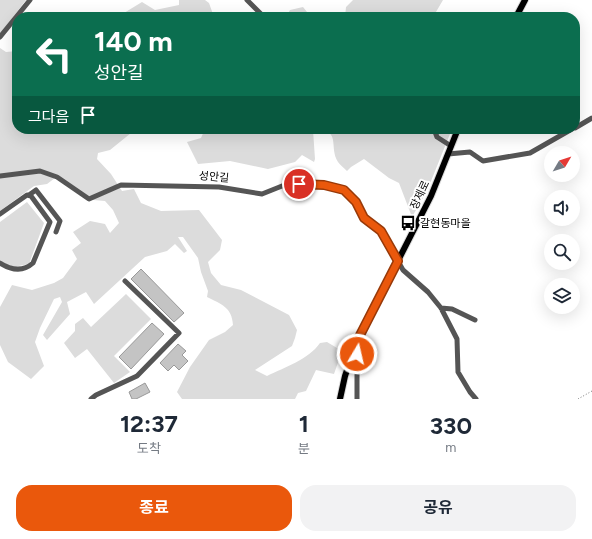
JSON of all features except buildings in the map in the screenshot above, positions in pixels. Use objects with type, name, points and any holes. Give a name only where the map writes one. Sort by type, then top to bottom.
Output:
[{"type":"main road","points":[[519,12],[525,0]]},
{"type":"main road","name":"장제로","points":[[340,399],[345,376],[357,341],[431,196],[456,134]]},
{"type":"street","points":[[20,12],[30,0]]},
{"type":"street","points":[[246,0],[259,12]]},
{"type":"street","points":[[0,37],[12,22]]},
{"type":"street","points":[[580,125],[592,118]]},
{"type":"street","points":[[436,134],[437,137],[451,146]]},
{"type":"street","points":[[448,154],[470,152],[483,161],[530,153],[563,134]]},
{"type":"street","name":"성안길","points":[[0,176],[40,171],[56,177],[89,199],[121,185],[219,186],[262,194],[282,186],[299,184],[324,185],[344,190],[356,202],[364,218],[381,231],[398,261]]},
{"type":"street","points":[[0,214],[36,190],[60,221],[56,232]]},
{"type":"street","points":[[0,264],[14,270],[28,268],[33,263],[50,222],[32,196],[29,195]]},
{"type":"street","points":[[398,261],[403,270],[428,292],[441,308],[456,339],[458,372],[476,399]]},
{"type":"street","points":[[91,399],[96,395],[137,376],[179,333],[125,281]]},
{"type":"street","points":[[441,308],[452,309],[475,320]]},
{"type":"street","points":[[357,341],[358,399]]},
{"type":"path","points":[[578,399],[592,391]]},
{"type":"shaded area","points":[[0,0],[26,0],[17,12],[12,12],[12,18],[0,34]]},
{"type":"shaded area","points":[[179,0],[205,0],[209,3],[212,12],[126,12],[142,2],[155,10],[179,5]]},
{"type":"shaded area","points":[[353,0],[443,0],[436,12],[346,12],[346,7]]},
{"type":"shaded area","points":[[303,7],[307,12],[289,12],[290,10]]},
{"type":"shaded area","points":[[0,48],[6,52],[12,51],[12,134],[130,134],[110,150],[98,153],[97,159],[111,174],[122,191],[134,189],[141,203],[161,211],[199,210],[222,240],[220,250],[208,262],[211,273],[221,285],[241,290],[289,315],[297,330],[292,346],[255,370],[267,376],[303,359],[320,343],[327,342],[342,351],[334,374],[316,370],[306,391],[298,393],[295,399],[182,399],[177,392],[190,367],[209,340],[225,332],[233,325],[228,310],[221,304],[207,297],[208,291],[198,258],[183,237],[178,237],[187,251],[184,253],[175,244],[167,251],[145,257],[94,304],[86,292],[67,302],[70,314],[47,340],[43,335],[62,302],[60,297],[54,299],[35,342],[44,366],[31,379],[8,362],[0,345],[0,307],[12,285],[32,290],[54,283],[63,278],[77,259],[72,250],[81,243],[73,232],[90,221],[105,224],[110,233],[119,223],[113,210],[105,201],[93,200],[55,178],[47,184],[34,186],[0,211]]},
{"type":"shaded area","points":[[203,134],[313,134],[315,159],[314,162],[302,155],[295,162],[268,169],[230,161],[198,164],[187,142],[201,138]]},
{"type":"shaded area","points":[[330,134],[450,134],[427,191],[412,217],[399,183],[389,178],[364,159],[347,171],[338,162],[335,156]]},
{"type":"shaded area","points":[[27,202],[44,223],[29,264],[13,267],[0,261],[0,222]]},
{"type":"shaded area","points":[[126,294],[151,319],[114,356],[130,372],[114,383],[87,349],[75,358],[64,343],[75,331],[75,324],[83,318],[91,327]]},
{"type":"place","name":"갈현동마을","points":[[408,223]]},
{"type":"route","points":[[299,184],[324,185],[344,190],[356,202],[364,218],[381,231],[398,261],[357,341],[357,354]]}]
